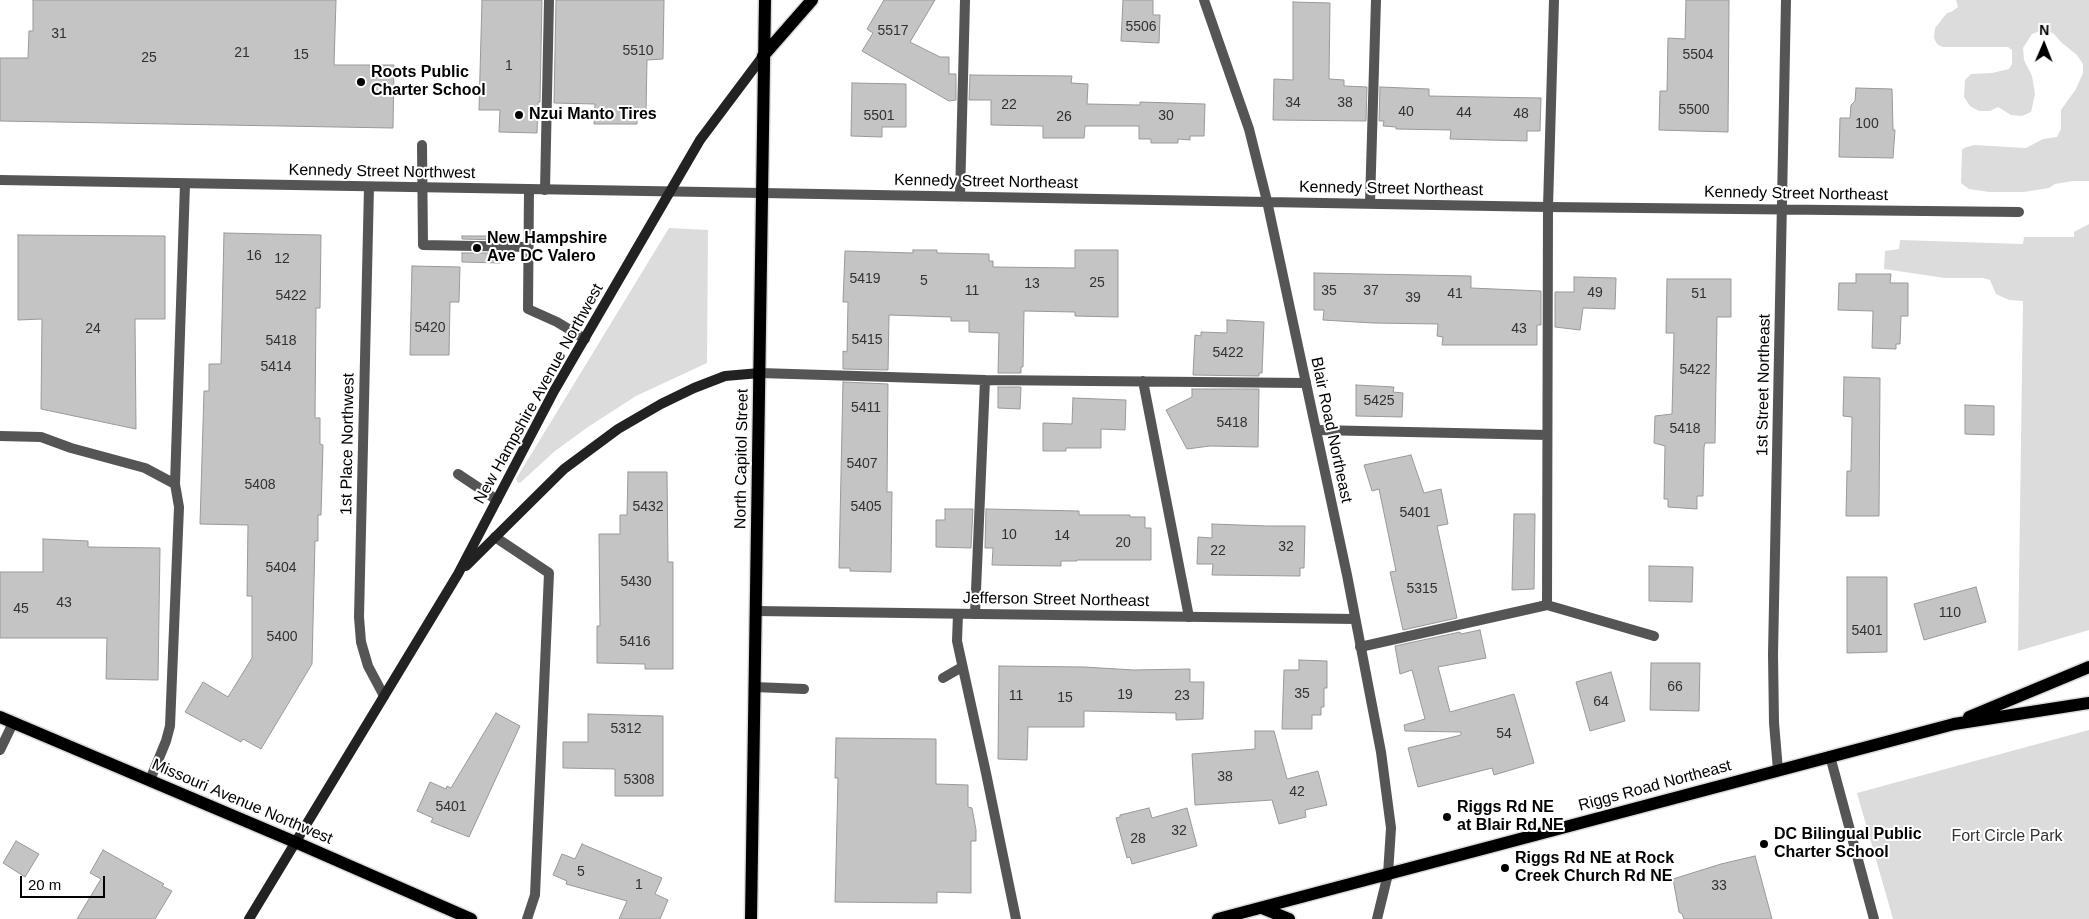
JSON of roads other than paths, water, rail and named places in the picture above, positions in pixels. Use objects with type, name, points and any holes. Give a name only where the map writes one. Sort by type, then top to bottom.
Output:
[{"type":"main road","name":"North Capitol Street","points":[[751,919],[765,0]]},
{"type":"main road","points":[[764,56],[812,0]]},
{"type":"main road","name":"New Hampshire Avenue Northwest","points":[[249,919],[458,574],[554,391],[700,140],[764,56]]},
{"type":"main road","name":"New Hampshire Avenue Northwest","points":[[458,574],[564,469],[618,429],[661,404],[694,388],[725,376],[760,373]]},
{"type":"main road","name":"Riggs Road Northeast","points":[[1954,724],[2089,666]]},
{"type":"main road","name":"Riggs Road Northeast","points":[[1218,919],[1954,724],[2089,703]]},
{"type":"main road","name":"Missouri Avenue Northwest","points":[[0,717],[471,919]]},
{"type":"main road","points":[[1262,908],[1289,919]]},
{"type":"street","points":[[545,190],[549,0]]},
{"type":"street","points":[[960,196],[965,0]]},
{"type":"street","name":"Blair Road Northeast","points":[[1204,0],[1249,129],[1267,201],[1316,430],[1381,752],[1391,828],[1388,874],[1377,919]]},
{"type":"street","points":[[1370,204],[1376,0]]},
{"type":"street","points":[[1547,605],[1548,207],[1554,0]]},
{"type":"street","name":"1st Street Northeast","points":[[1778,770],[1774,723],[1773,654],[1786,0]]},
{"type":"street","points":[[422,144],[423,245],[528,247]]},
{"type":"street","name":"Kennedy Street Northwest","points":[[0,180],[763,193]]},
{"type":"street","points":[[150,780],[170,726],[179,508],[175,484],[185,184]]},
{"type":"street","name":"1st Place Northwest","points":[[369,187],[359,616],[362,642],[368,666],[384,696]]},
{"type":"street","points":[[529,189],[528,309],[557,322],[585,339]]},
{"type":"street","name":"Kennedy Street Northeast","points":[[763,193],[1548,207],[2018,212]]},
{"type":"street","points":[[760,373],[985,380],[1306,383]]},
{"type":"street","points":[[975,614],[985,380]]},
{"type":"street","points":[[1143,381],[1189,617]]},
{"type":"street","points":[[1316,430],[1547,435]]},
{"type":"street","points":[[0,436],[41,437],[71,448],[146,468],[175,484]]},
{"type":"street","points":[[458,474],[497,500]]},
{"type":"street","points":[[494,538],[549,573],[535,895],[527,919]]},
{"type":"street","points":[[1360,647],[1547,605],[1654,636]]},
{"type":"street","name":"Jefferson Street Northeast","points":[[756,611],[1355,619]]},
{"type":"street","points":[[958,614],[956,641],[1016,919]]},
{"type":"street","points":[[943,678],[962,667]]},
{"type":"street","points":[[754,686],[804,689]]},
{"type":"street","points":[[0,750],[13,722]]},
{"type":"street","points":[[1830,756],[1874,919]]},
{"type":"place","name":"Roots Public Charter School","points":[[361,82]]},
{"type":"place","name":"Nzui Manto Tires","points":[[519,115]]},
{"type":"place","name":"New Hampshire Ave DC Valero","points":[[477,248]]},
{"type":"place","name":"Riggs Rd NE at Blair Rd NE","points":[[1447,817]]},
{"type":"place","name":"DC Bilingual Public Charter School","points":[[1764,844]]},
{"type":"place","name":"Riggs Rd NE at Rock Creek Church Rd NE","points":[[1505,868]]},
{"type":"park label","name":"Fort Circle Park","points":[[2007,837]]}]
